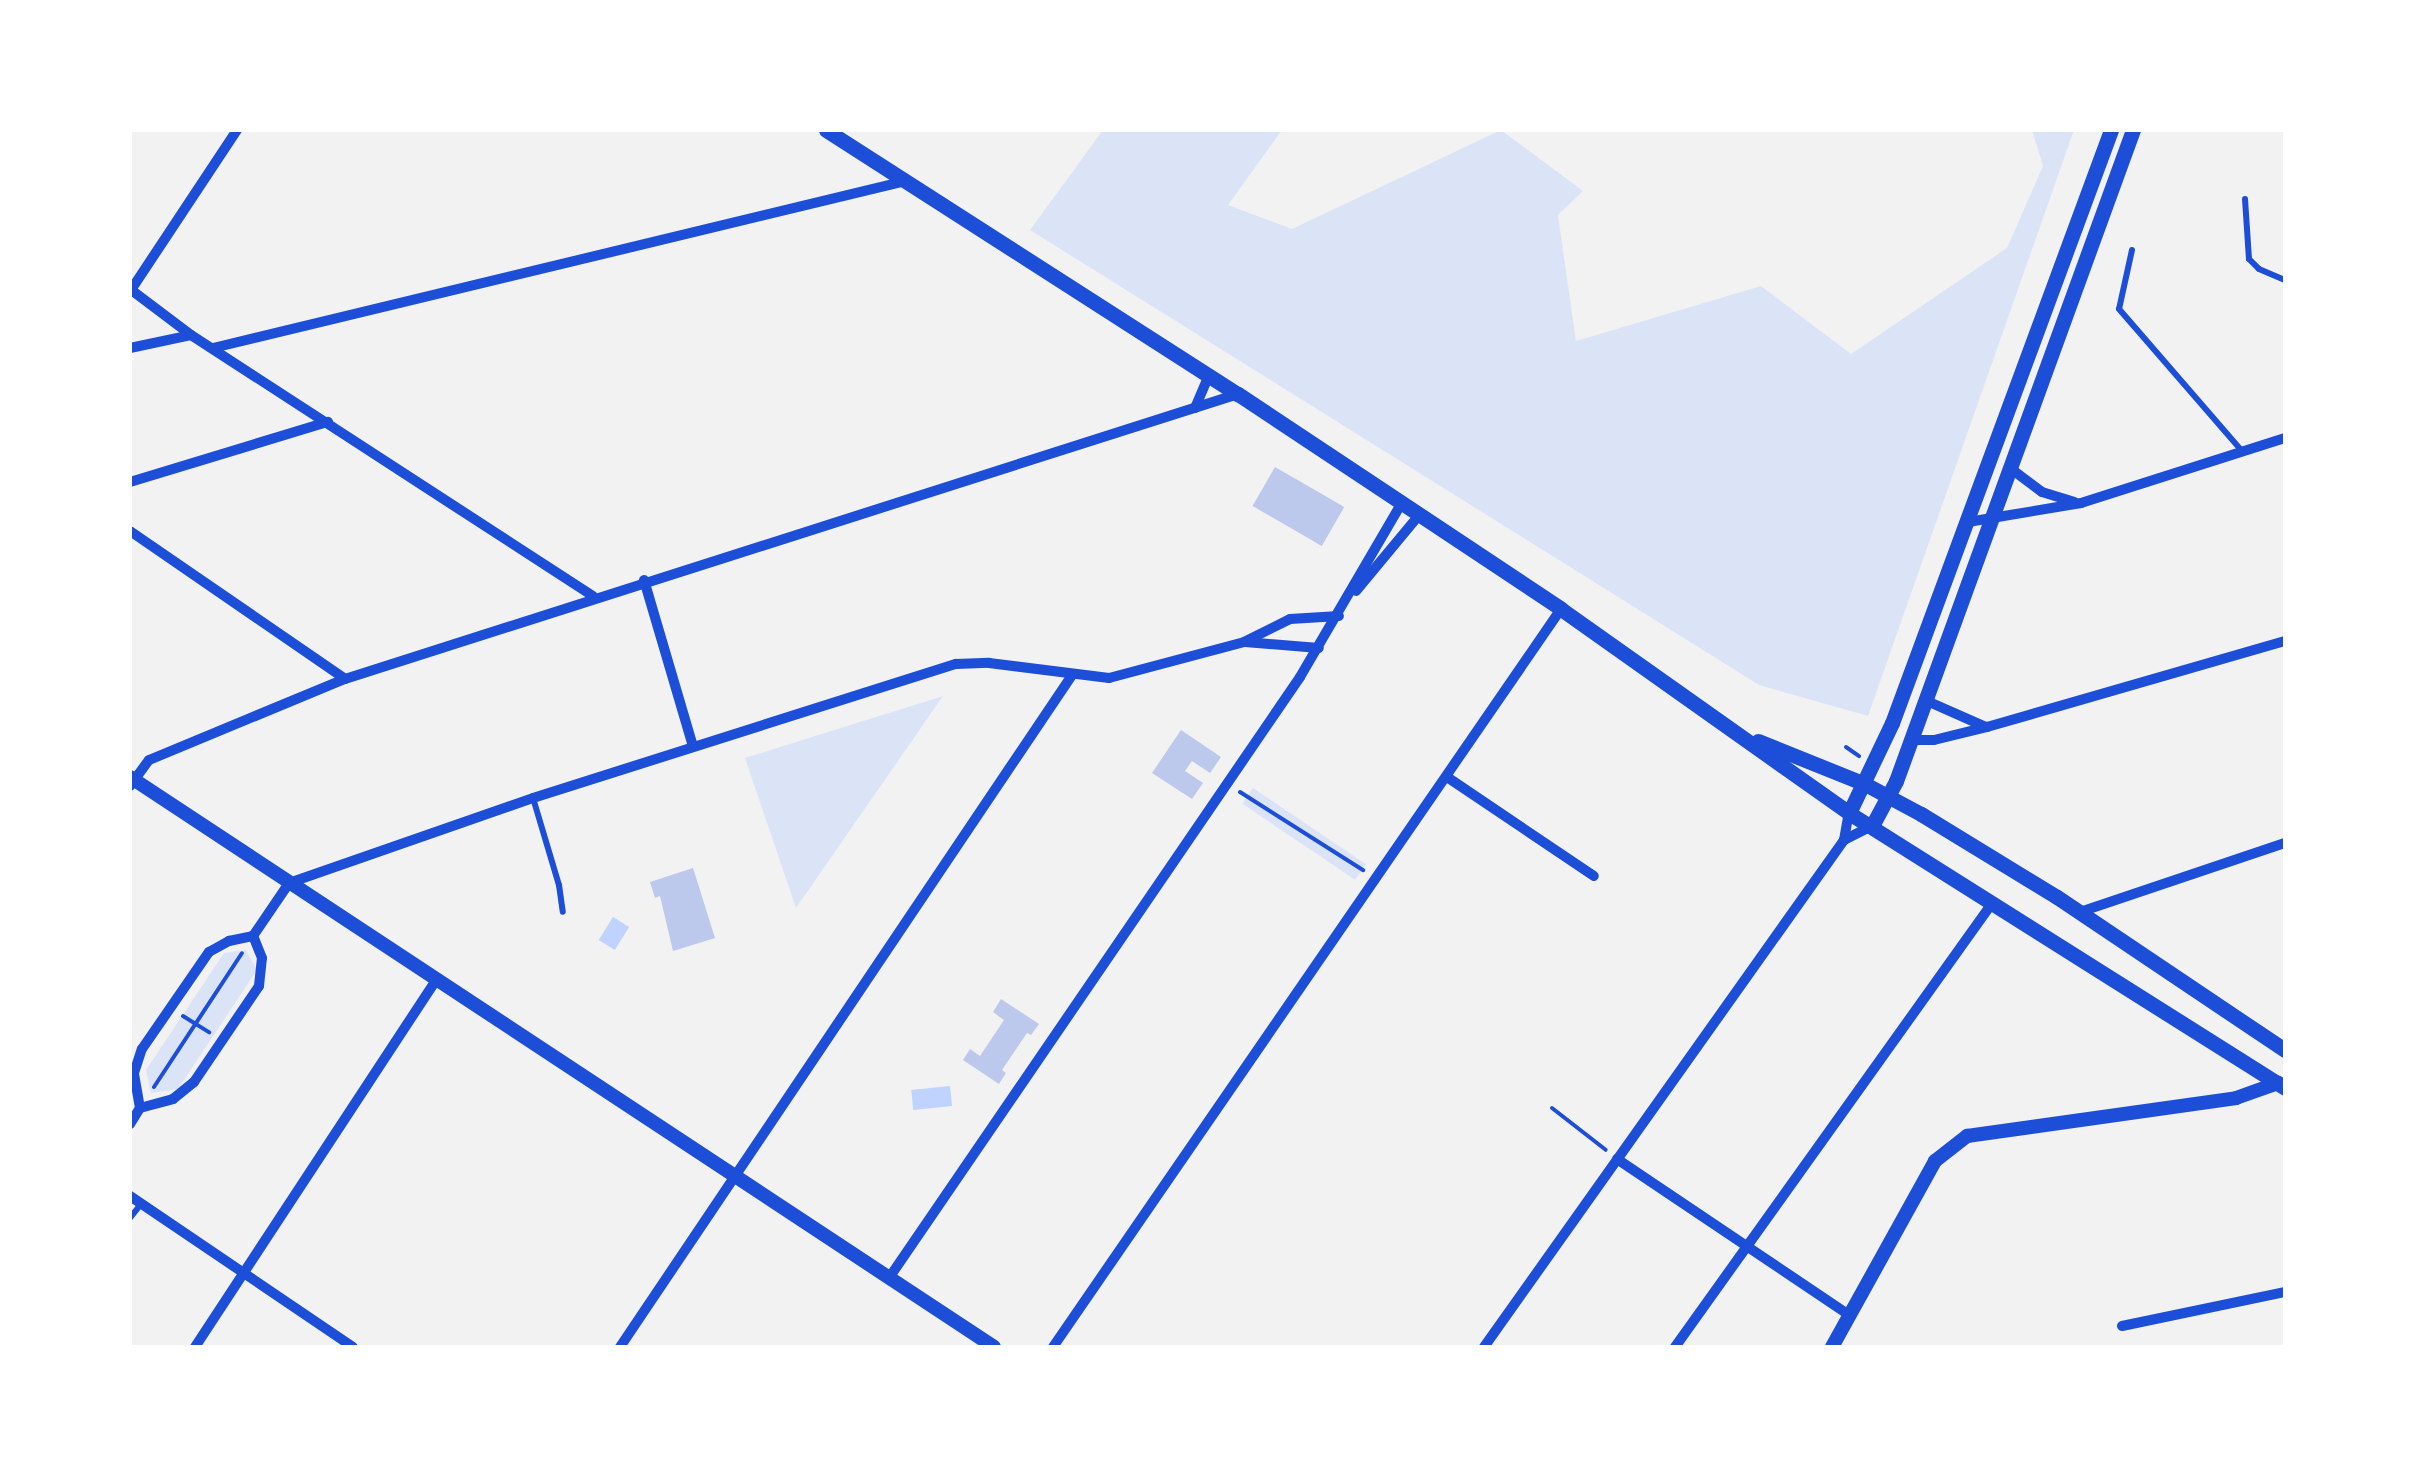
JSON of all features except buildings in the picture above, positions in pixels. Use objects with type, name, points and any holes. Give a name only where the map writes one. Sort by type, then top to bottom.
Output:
[{"type":"main road","points":[[826,130],[1238,394],[1561,610],[1849,813],[2283,1084]]},
{"type":"main road","points":[[1849,813],[1892,723],[2111,130]]},
{"type":"main road","points":[[1872,826],[1912,740],[2133,130]]},
{"type":"main road","points":[[1731,730],[1888,797],[2080,912],[2284,1048],[2252,1066]]},
{"type":"street","points":[[238,130],[131,290],[192,335],[593,596]]},
{"type":"street","points":[[212,348],[907,180]]},
{"type":"street","points":[[130,348],[192,335]]},
{"type":"street","points":[[1195,408],[1208,375]]},
{"type":"street","points":[[994,1347],[132,781],[148,760],[345,680],[593,596],[1238,394]]},
{"type":"street","points":[[130,482],[328,422]]},
{"type":"street","points":[[1968,522],[2081,503],[2285,438]]},
{"type":"street","points":[[2010,468],[2042,492],[2081,503]]},
{"type":"street","points":[[889,1278],[1319,648],[1401,504]]},
{"type":"street","points":[[1352,595],[1420,516]]},
{"type":"street","points":[[130,531],[345,680]]},
{"type":"street","points":[[644,580],[694,746]]},
{"type":"street","points":[[1054,1347],[1561,610]]},
{"type":"street","points":[[140,1108],[134,1073],[171,1007],[209,952],[253,936],[289,882],[532,798],[956,664],[989,663],[1109,678],[1142,673],[1244,642],[1290,619],[1339,616]]},
{"type":"street","points":[[1912,740],[1934,740],[1987,727],[2285,640]]},
{"type":"street","points":[[1244,642],[1319,648]]},
{"type":"street","points":[[620,1347],[1072,675]]},
{"type":"street","points":[[1926,700],[1960,720],[1987,727]]},
{"type":"street","points":[[1447,776],[1594,876]]},
{"type":"street","points":[[1484,1347],[1844,840],[1849,813]]},
{"type":"street","points":[[1844,840],[1872,826]]},
{"type":"street","points":[[2080,912],[2285,843]]},
{"type":"street","points":[[1674,1347],[1993,902]]},
{"type":"street","points":[[130,1124],[140,1108],[184,1093],[223,1041],[263,972],[253,936]]},
{"type":"street","points":[[195,1347],[437,978]]},
{"type":"street","points":[[1832,1347],[1935,1162],[1967,1136],[2236,1098],[2283,1084]]},
{"type":"street","points":[[1617,1159],[1848,1314]]},
{"type":"street","points":[[130,1196],[353,1347]]},
{"type":"street","points":[[2122,1326],[2285,1292]]},
{"type":"lane","points":[[2245,199],[2249,259],[2259,269],[2285,280]]},
{"type":"lane","points":[[2132,250],[2119,309],[2242,451]]},
{"type":"lane","points":[[532,798],[560,885],[563,912]]},
{"type":"lane","points":[[130,1218],[142,1204]]},
{"type":"path","points":[[1228,784],[1375,878]]},
{"type":"path","points":[[140,1108],[253,936]]},
{"type":"path","points":[[171,1007],[223,1041]]},
{"type":"path","points":[[1552,1108],[1617,1159]]},
{"type":"shaded area","points":[[1103,130],[1282,130],[1228,205],[1292,229],[1501,130],[1583,191],[1558,215],[1576,341],[1761,286],[1851,354],[2007,248],[2043,166],[2032,130],[2074,130],[1868,716],[1759,685],[1030,230]]},
{"type":"shaded area","points":[[943,696],[796,908],[745,758]]},
{"type":"shaded area","points":[[1253,788],[1366,864],[1355,880],[1242,804]]},
{"type":"shaded area","points":[[246,950],[257,970],[178,1089],[151,1093],[146,1070],[224,953]]},
{"type":"water","points":[[613,917],[629,927],[615,950],[599,940]]},
{"type":"water","points":[[950,1086],[952,1106],[913,1110],[911,1090]]}]
